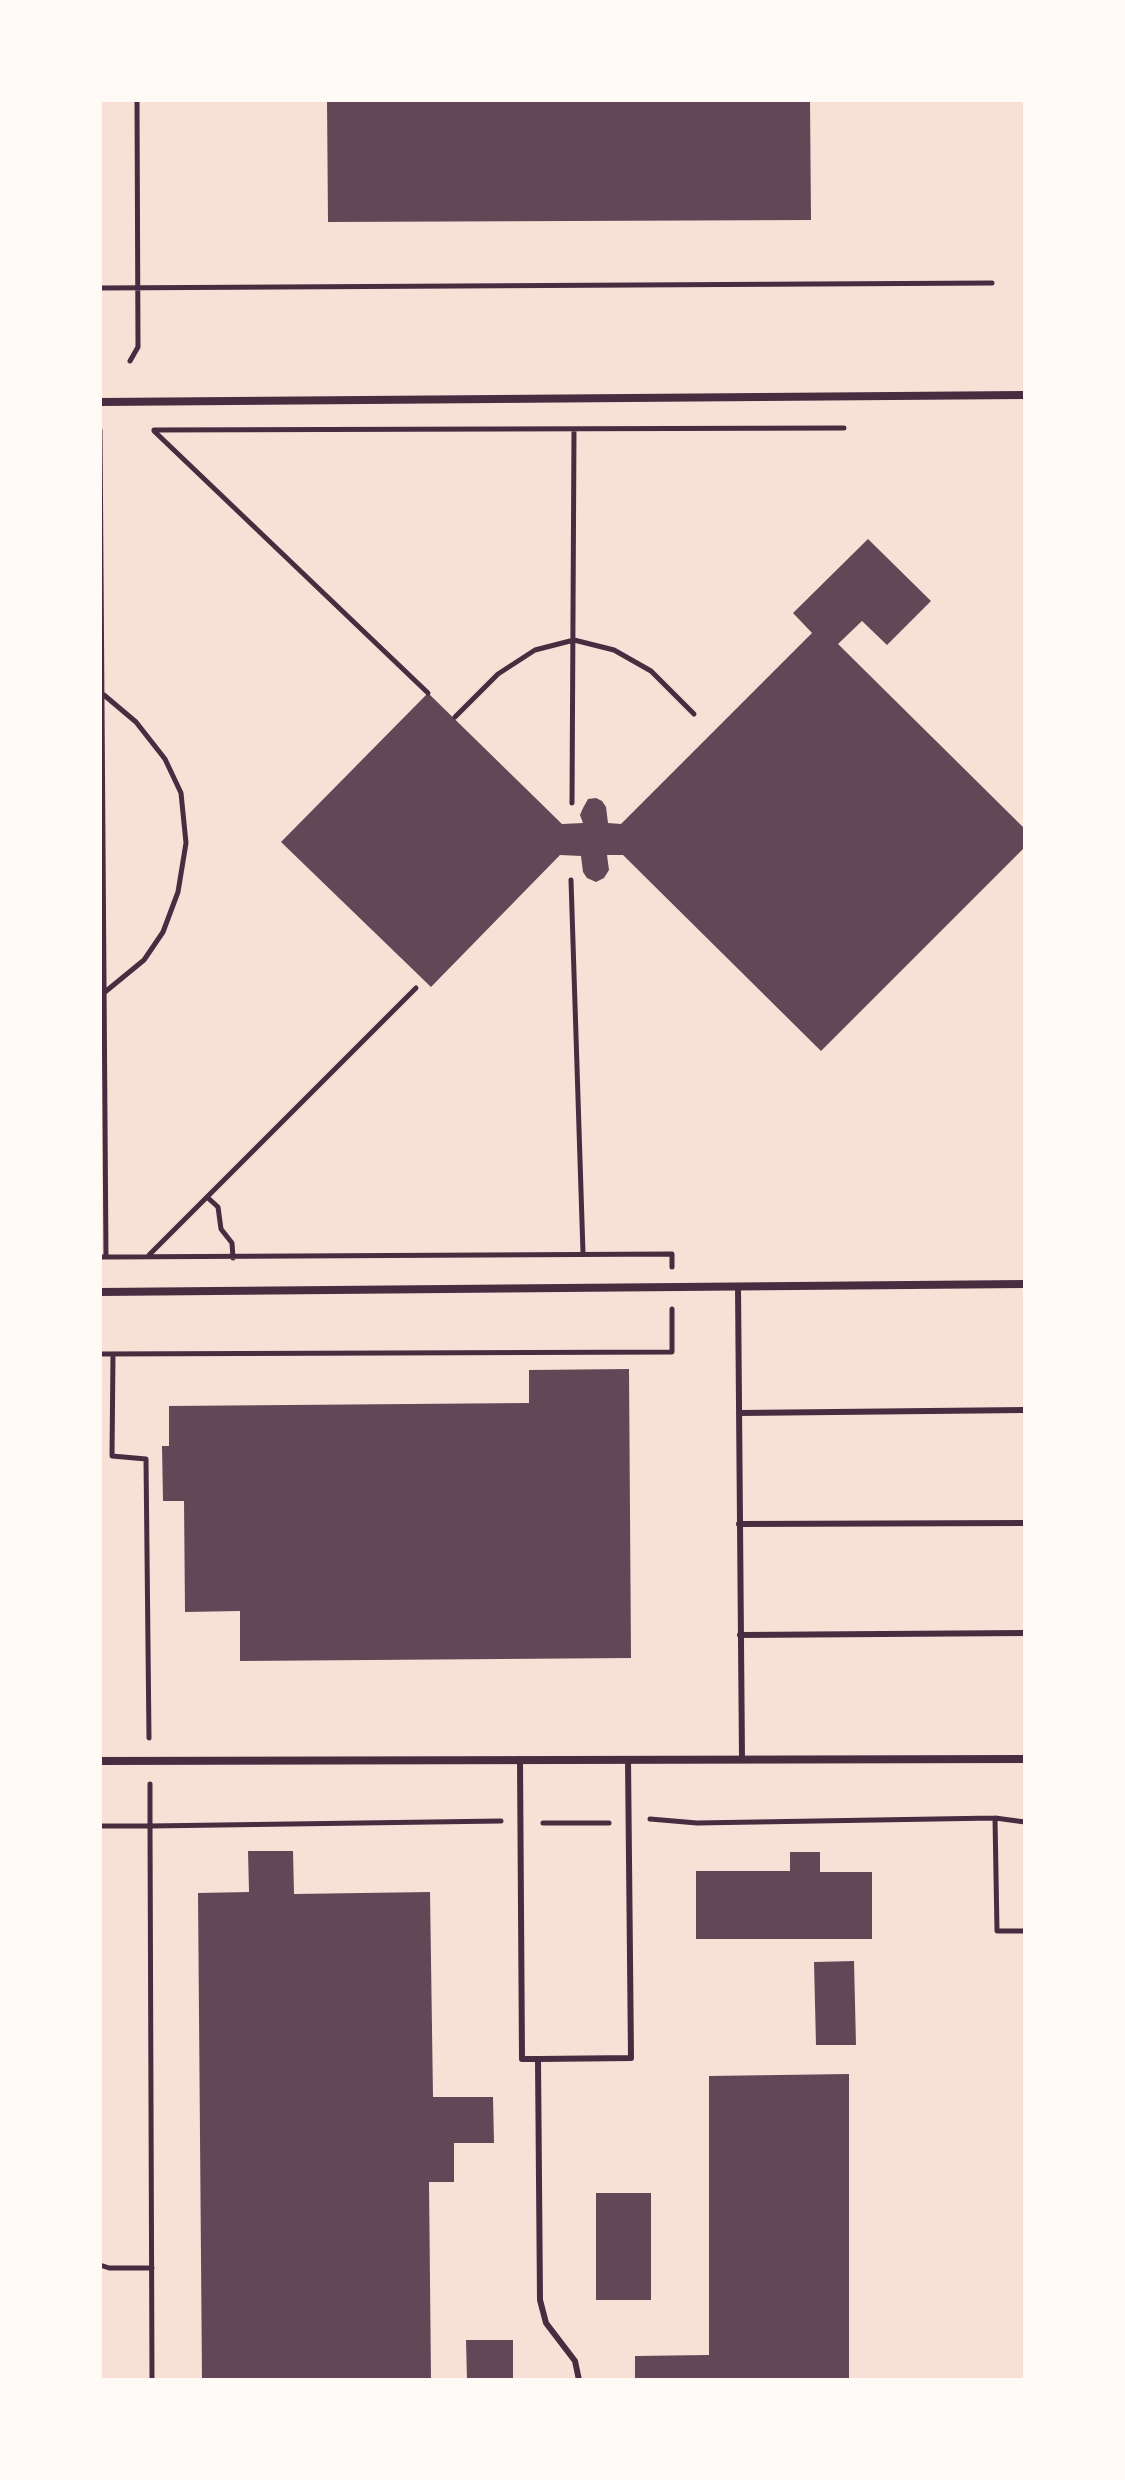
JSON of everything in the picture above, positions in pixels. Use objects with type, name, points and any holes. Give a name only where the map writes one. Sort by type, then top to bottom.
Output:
[{"type":"street","points":[[100,402],[1025,395]]},
{"type":"street","points":[[100,1292],[1025,1284]]},
{"type":"street","points":[[100,1761],[1025,1759]]},
{"type":"lane","points":[[738,1286],[742,1759]]},
{"type":"lane","points":[[739,1413],[1025,1410]]},
{"type":"lane","points":[[739,1524],[1025,1523]]},
{"type":"lane","points":[[740,1635],[1025,1633]]},
{"type":"lane","points":[[520,1759],[522,2059],[631,2058],[628,1759]]},
{"type":"lane","points":[[538,2059],[540,2300],[546,2323],[575,2361],[579,2380]]},
{"type":"path","points":[[130,361],[138,347],[137,100]]},
{"type":"path","points":[[100,288],[992,283]]},
{"type":"path","points":[[428,693],[154,430],[844,428]]},
{"type":"path","points":[[572,803],[574,429]]},
{"type":"path","points":[[100,430],[106,1257],[100,1257]]},
{"type":"path","points":[[455,717],[498,674],[535,650],[574,640],[614,650],[651,671],[694,714]]},
{"type":"path","points":[[103,695],[136,722],[165,759],[181,793],[186,843],[178,892],[163,932],[144,960],[105,992]]},
{"type":"path","points":[[571,880],[583,1253]]},
{"type":"path","points":[[148,1256],[416,988]]},
{"type":"path","points":[[207,1197],[218,1207],[221,1229],[232,1243],[233,1258]]},
{"type":"path","points":[[113,1354],[112,1456],[146,1459],[152,2380]]},
{"type":"path","points":[[995,1818],[997,1931],[1025,1931]]},
{"type":"path","points":[[100,1826],[487,1820],[609,1823],[651,1819],[697,1823],[995,1818],[1025,1822]]},
{"type":"path","points":[[100,2265],[109,2268],[152,2268]]},
{"type":"building","points":[[327,100],[810,100],[811,220],[328,222]]},
{"type":"building","points":[[868,539],[931,601],[887,645],[862,621],[838,644],[1025,829],[1025,847],[821,1051],[623,855],[607,855],[609,870],[604,878],[596,882],[583,872],[581,856],[560,855],[431,987],[281,842],[428,693],[562,824],[583,823],[580,815],[583,808],[588,799],[596,798],[606,807],[608,823],[621,824],[812,633],[793,613]]},
{"type":"building","points":[[629,1369],[631,1658],[240,1661],[240,1611],[185,1612],[184,1501],[163,1501],[162,1446],[169,1446],[169,1406],[529,1403],[529,1370]]},
{"type":"building","points":[[248,1851],[293,1851],[294,1894],[430,1892],[433,2097],[493,2097],[494,2143],[454,2143],[454,2182],[429,2182],[431,2380],[202,2380],[198,1893],[249,1892]]},
{"type":"building","points":[[790,1852],[820,1852],[820,1872],[872,1872],[872,1939],[696,1939],[696,1871],[790,1871]]},
{"type":"building","points":[[854,1961],[856,2045],[816,2045],[814,1962]]},
{"type":"building","points":[[849,2074],[849,2380],[635,2380],[635,2356],[709,2355],[709,2076]]},
{"type":"building","points":[[596,2193],[651,2193],[651,2300],[596,2300]]},
{"type":"building","points":[[466,2340],[513,2340],[513,2380],[467,2380]]}]
